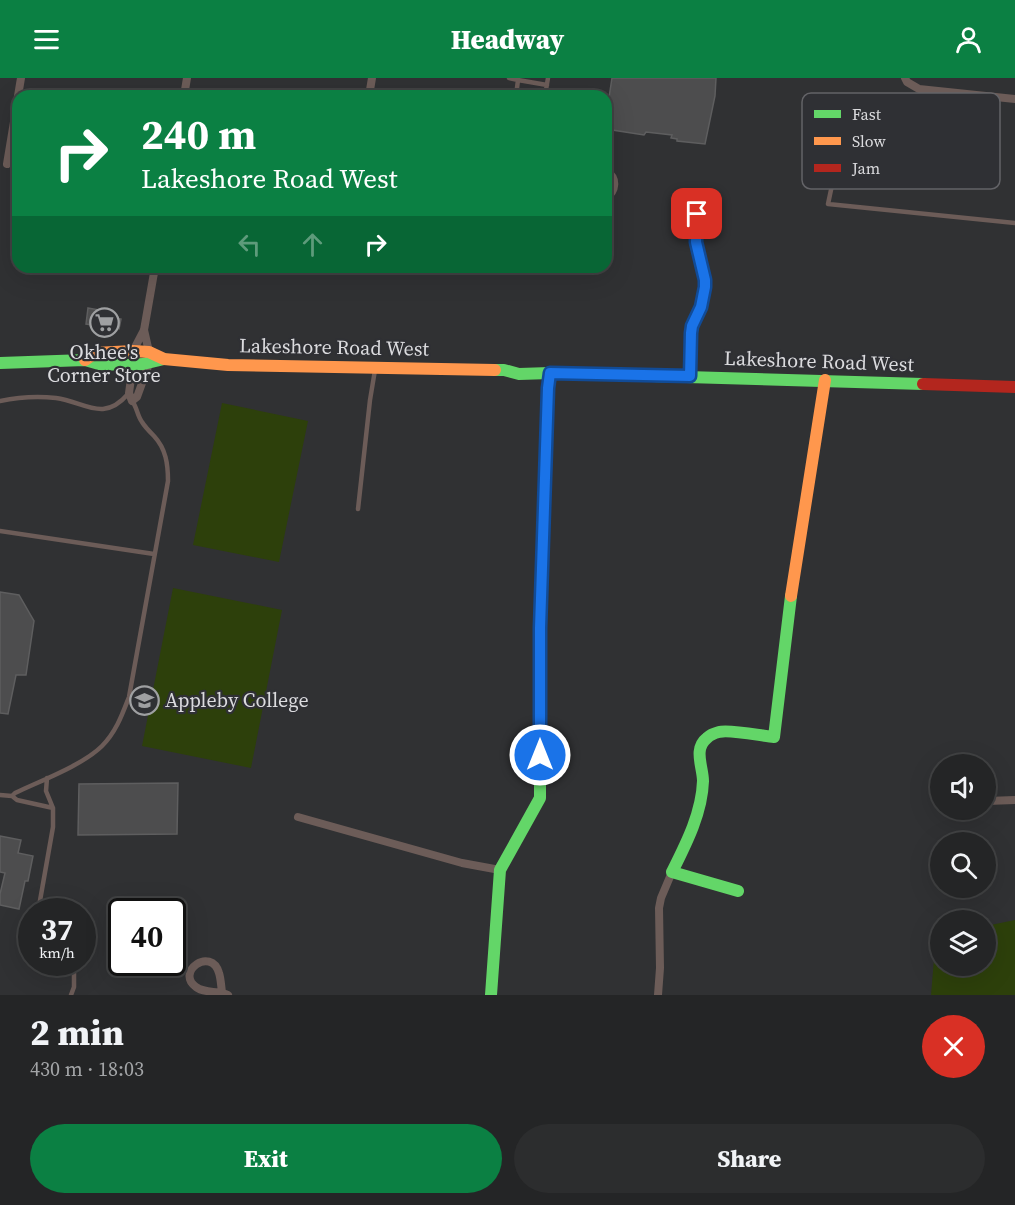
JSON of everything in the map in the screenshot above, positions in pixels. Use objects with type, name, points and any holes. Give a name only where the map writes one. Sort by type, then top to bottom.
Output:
[{"type":"street","points":[[905,78],[907,82],[919,89],[957,93]]},
{"type":"street","points":[[1000,97],[1015,99]]},
{"type":"street","points":[[7,164],[12,134]]},
{"type":"street","points":[[612,175],[615,184],[612,192]]},
{"type":"street","points":[[676,204],[697,214],[717,210]]},
{"type":"street","points":[[690,376],[692,326],[701,307],[705,287],[696,242],[697,214]]},
{"type":"street","points":[[144,330],[149,358],[137,398],[130,397],[133,351],[144,330],[153,273]]},
{"type":"street","name":"Lakeshore Road West","points":[[85,360],[95,353],[133,351],[149,358],[228,365],[504,370],[519,374],[690,376],[1015,387]]},
{"type":"street","name":"Lakeshore Road West","points":[[0,363],[85,360],[94,363],[133,364],[149,358]]},
{"type":"street","points":[[490,995],[500,870],[540,798],[540,628],[550,373]]},
{"type":"street","points":[[658,995],[659,908],[661,898],[698,813],[703,778],[700,747],[705,739],[721,731],[774,737],[791,593],[825,380]]},
{"type":"street","points":[[996,801],[1015,800]]},
{"type":"street","points":[[298,817],[462,863],[500,870]]},
{"type":"street","points":[[672,872],[738,891]]},
{"type":"lane","points":[[509,78],[547,85]]},
{"type":"lane","points":[[546,90],[548,78]]},
{"type":"lane","points":[[517,90],[518,80]]},
{"type":"lane","points":[[831,189],[828,204],[1015,223]]},
{"type":"lane","points":[[358,508],[375,368]]},
{"type":"lane","points":[[0,401],[24,397],[45,397],[99,410],[130,397],[141,420],[156,438],[166,457],[168,481],[129,697],[118,725],[95,753],[12,796]]},
{"type":"lane","points":[[0,531],[154,554]]},
{"type":"lane","points":[[41,898],[53,827],[53,808],[46,791],[47,778]]},
{"type":"lane","points":[[0,795],[12,796],[17,800],[53,808]]},
{"type":"lane","points":[[71,995],[74,976]]},
{"type":"green space","points":[[222,403],[308,421],[279,562],[193,545]]},
{"type":"green space","points":[[173,588],[282,610],[251,768],[142,746]]},
{"type":"green space","points":[[1015,920],[1015,995],[931,995],[933,976],[996,976],[996,924]]},
{"type":"building","points":[[612,78],[716,78],[715,96],[705,144],[677,141],[671,138],[672,135],[646,132],[644,135],[612,130],[612,90],[610,90]]},
{"type":"building","points":[[88,308],[105,311],[104,316],[121,319],[119,329],[86,324]]},
{"type":"building","points":[[0,592],[19,595],[34,621],[26,675],[16,675],[8,714],[0,713]]},
{"type":"building","points":[[178,783],[177,834],[78,835],[79,784]]},
{"type":"building","points":[[0,836],[21,840],[18,853],[33,856],[28,881],[25,881],[21,898],[18,898],[18,909],[0,905],[5,873],[0,872]]},
{"type":"traffic: fast","points":[[0,363],[85,360],[99,364],[126,365],[164,359]]},
{"type":"traffic: fast","points":[[495,370],[519,374],[923,384]]},
{"type":"traffic: fast","points":[[491,995],[500,870],[540,798],[540,628],[550,373]]},
{"type":"traffic: fast","points":[[738,891],[672,872],[700,805],[703,781],[700,747],[703,742],[711,735],[724,731],[774,737],[791,596]]},
{"type":"traffic: slow","points":[[85,360],[95,353],[133,351],[149,352],[164,359],[228,365],[495,370]]},
{"type":"traffic: slow","points":[[791,596],[825,380]]},
{"type":"traffic: jam","points":[[923,384],[1015,387]]},
{"type":"place","name":"Okhee's Corner Store","points":[[104,322]]},
{"type":"place","name":"Appleby College","points":[[144,700]]},
{"type":"route","points":[[540,755],[540,628],[550,373],[690,376],[692,326],[701,307],[705,287],[696,242],[697,214]]}]
